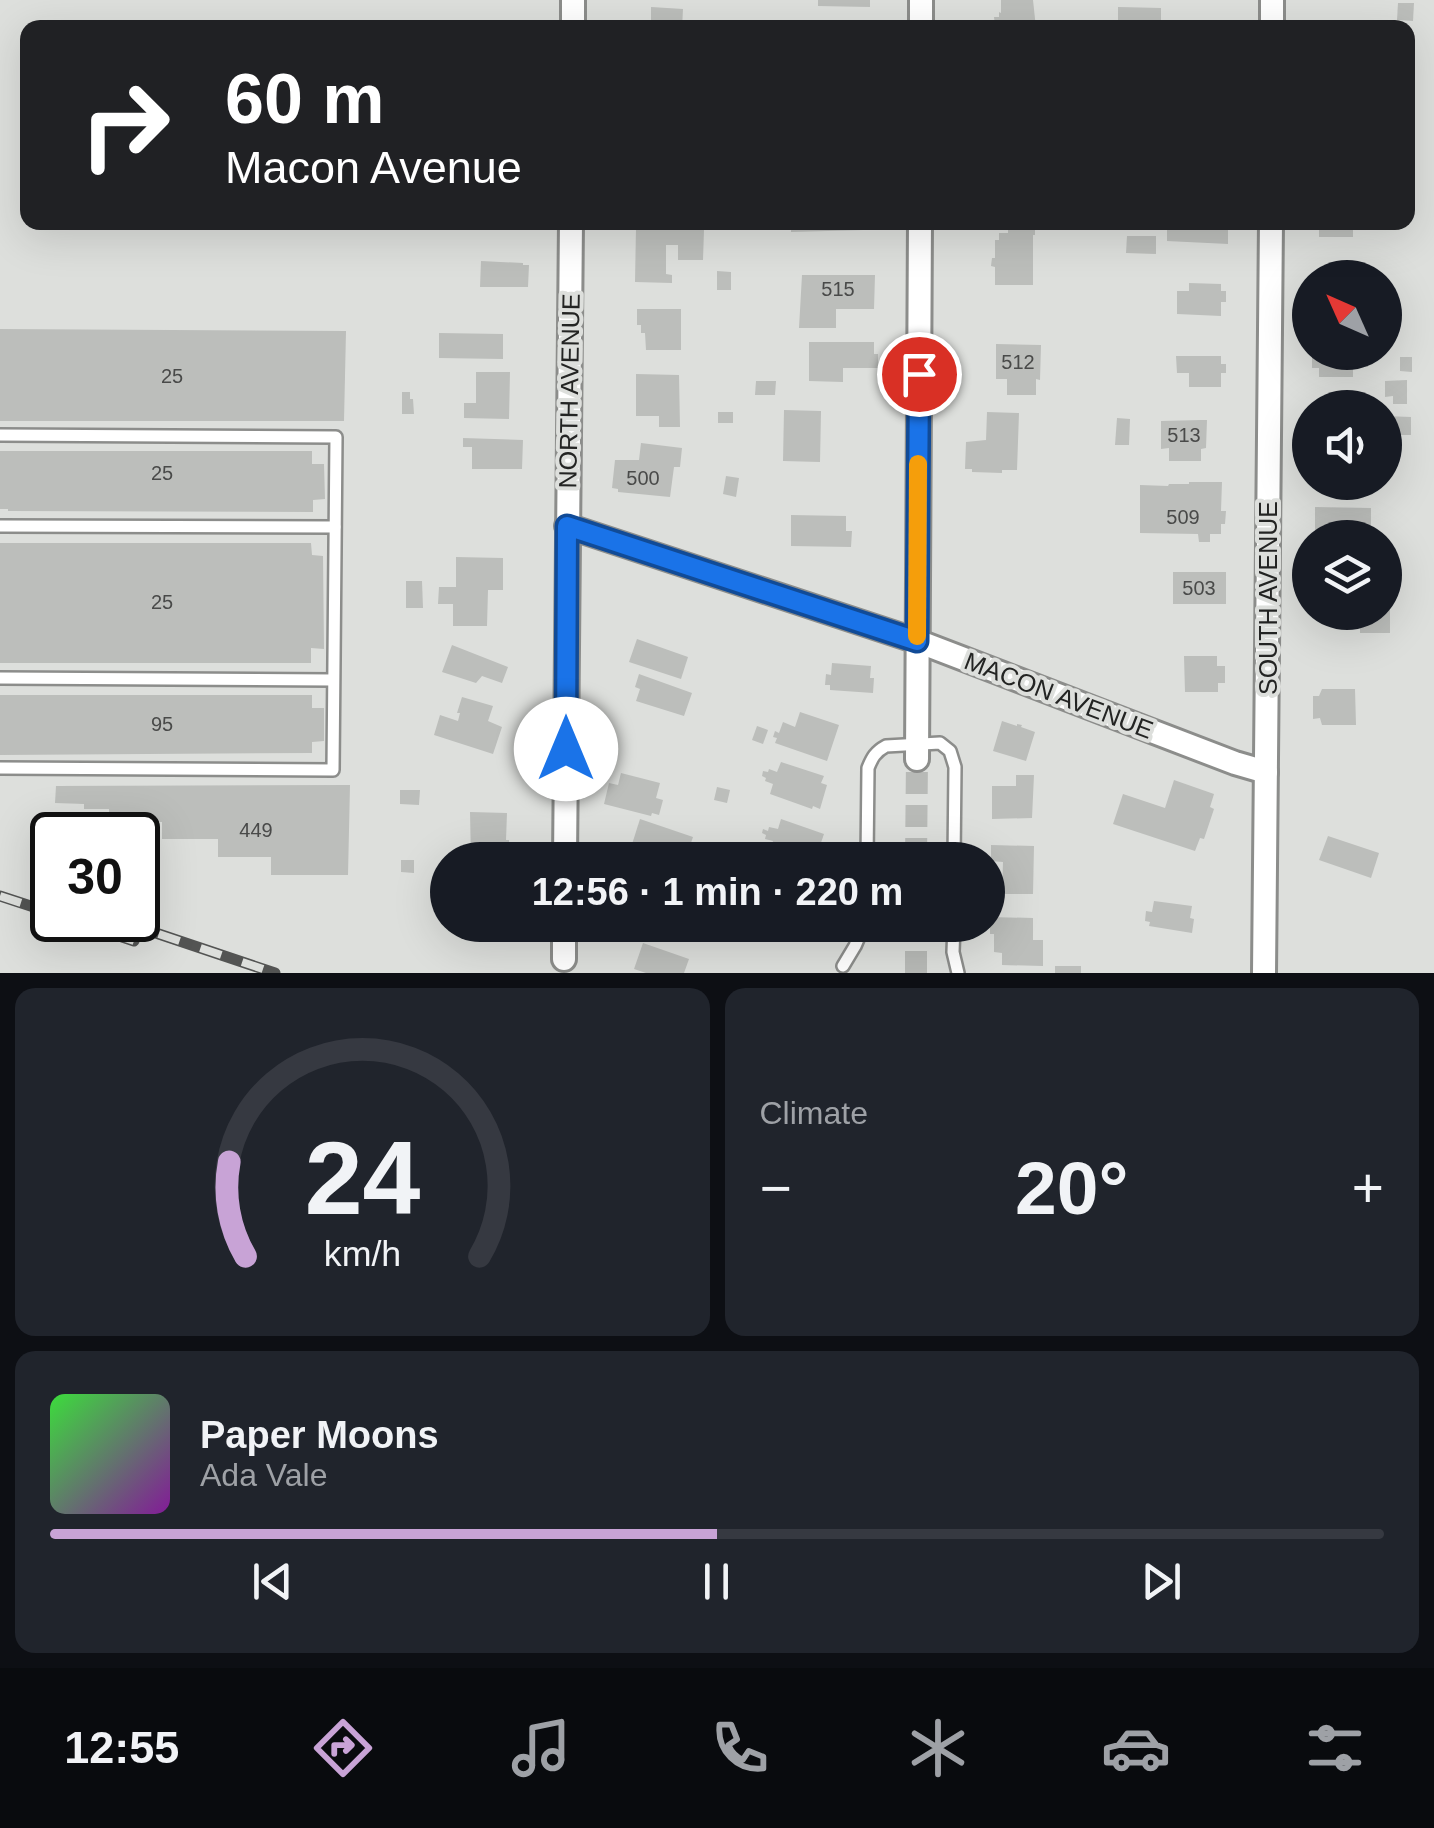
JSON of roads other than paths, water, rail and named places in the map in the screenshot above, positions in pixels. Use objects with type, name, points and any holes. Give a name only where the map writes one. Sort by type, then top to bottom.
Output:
[{"type":"street","name":"NORTH AVENUE","points":[[565,842],[571,230]]},
{"type":"street","points":[[917,752],[920,230]]},
{"type":"street","name":"SOUTH AVENUE","points":[[1264,973],[1271,230]]},
{"type":"street","name":"MACON AVENUE","points":[[567,526],[917,641],[1266,772]]},
{"type":"street","points":[[564,942],[564,960]]},
{"type":"lane","points":[[0,434],[336,436],[333,770],[0,768]]},
{"type":"lane","points":[[0,526],[335,528]]},
{"type":"lane","points":[[0,678],[333,680]]},
{"type":"lane","points":[[867,842],[868,768],[872,758],[886,746],[917,752],[940,743],[950,751],[955,766],[954,842]]},
{"type":"lane","points":[[843,966],[855,942]]},
{"type":"lane","points":[[953,942],[958,973]]},
{"type":"tunnel","points":[[916,842],[917,759]]},
{"type":"tunnel","points":[[916,942],[916,973]]},
{"type":"railway","points":[[0,896],[30,906]]},
{"type":"railway","points":[[160,934],[275,973]]}]
